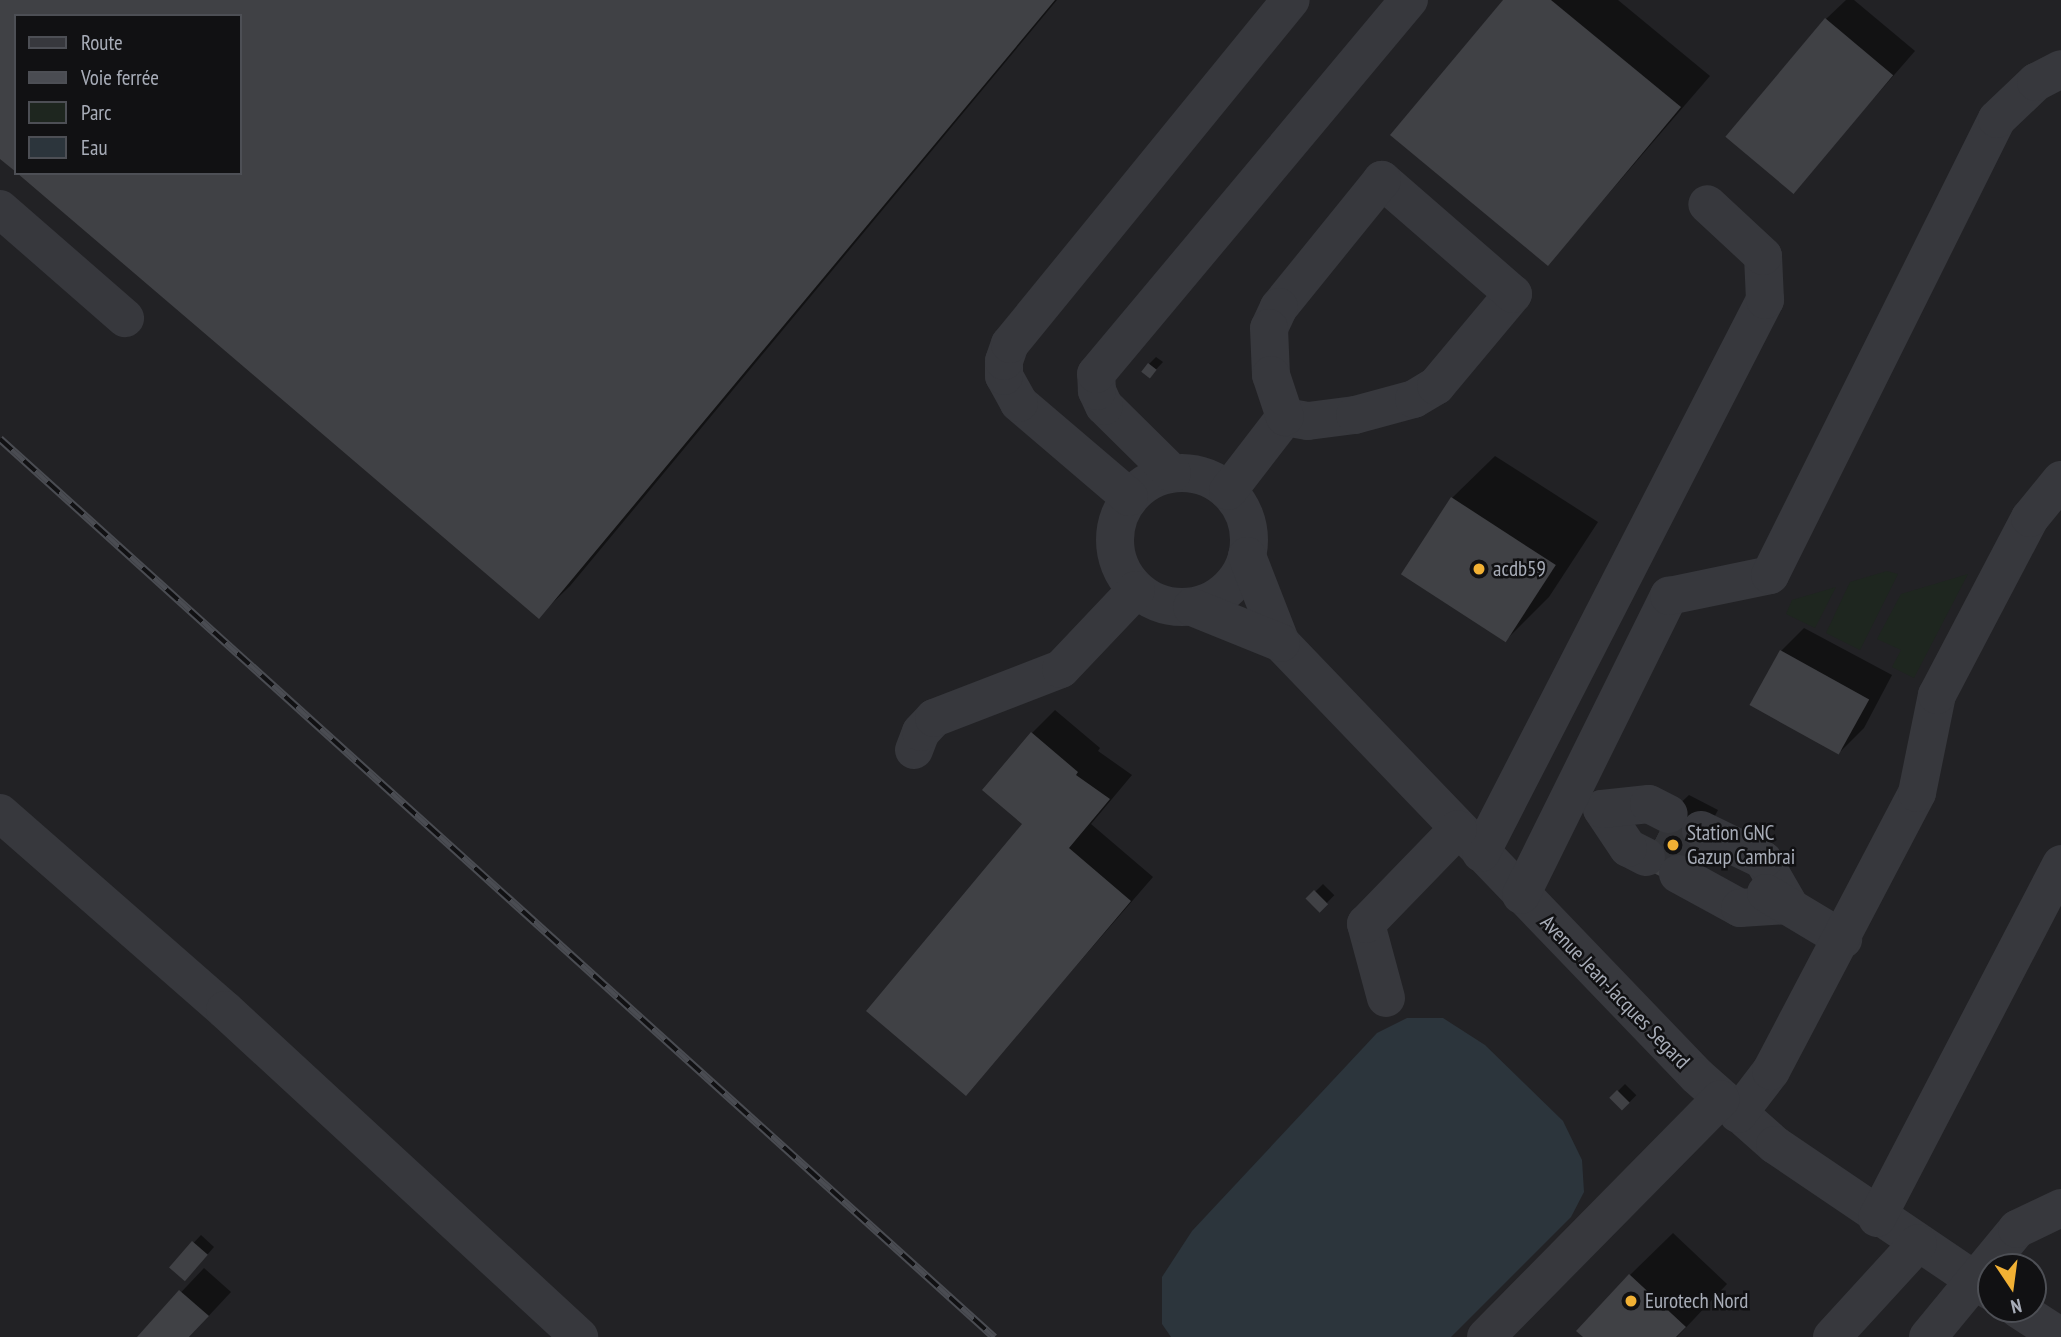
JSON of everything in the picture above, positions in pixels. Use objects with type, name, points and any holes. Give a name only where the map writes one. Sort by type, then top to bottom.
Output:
[{"type":"street","points":[[1129,497],[1019,403],[1004,376],[1004,361],[1010,344],[1292,0]]},
{"type":"street","points":[[1172,473],[1104,406],[1097,391],[1096,374],[1409,0]]},
{"type":"street","points":[[1521,895],[1586,800],[1669,596],[1770,575],[1997,119],[2036,82],[2061,69]]},
{"type":"street","points":[[1382,180],[1513,294],[1436,386],[1414,399],[1330,420],[1285,417],[1270,374],[1269,327],[1279,307],[1382,180]]},
{"type":"street","points":[[1385,998],[1366,925],[1469,841],[1765,300],[1763,256],[1707,204]]},
{"type":"street","points":[[0,209],[125,317]]},
{"type":"street","points":[[1228,491],[1285,417]]},
{"type":"street","points":[[1172,473],[1203,476],[1228,491],[1248,526],[1247,556],[1227,590],[1192,607],[1162,604],[1136,590],[1119,565],[1114,545],[1119,515],[1129,497],[1144,484],[1172,473]]},
{"type":"street","points":[[1486,1337],[1730,1106],[1771,1071],[1843,939],[1917,793],[1937,695],[2031,518],[2061,480]]},
{"type":"street","name":"Avenue Jean-Jacques Segard","points":[[1247,556],[1281,643],[1521,895],[1730,1106],[1877,1217],[1977,1282]]},
{"type":"street","points":[[915,750],[934,718],[1061,669],[1136,590]]},
{"type":"street","name":"Avenue Jean-Jacques Segard","points":[[1192,607],[1281,643]]},
{"type":"street","points":[[1586,800],[1628,848],[1674,844],[1789,905],[1843,939]]},
{"type":"street","points":[[0,813],[225,1010],[579,1337]]},
{"type":"street","points":[[1877,1217],[2061,864]]},
{"type":"street","points":[[2003,1253],[2017,1229],[2061,1208]]},
{"type":"street","points":[[1832,1337],[1917,1243]]},
{"type":"street","points":[[1928,1337],[1977,1292]]},
{"type":"street","points":[[2040,1323],[2061,1337]]},
{"type":"shaded area","points":[[0,0],[2061,0],[2061,1337],[0,1337]]},
{"type":"green space","points":[[1887,571],[1898,574],[1860,650],[1826,633],[1850,582]]},
{"type":"green space","points":[[1968,574],[1914,678],[1892,667],[1901,650],[1877,639],[1901,594]]},
{"type":"green space","points":[[1836,587],[1815,628],[1786,614],[1792,600]]},
{"type":"water","points":[[1407,1018],[1443,1018],[1485,1045],[1563,1121],[1582,1160],[1584,1192],[1571,1217],[1451,1337],[1171,1337],[1162,1324],[1162,1277],[1192,1231],[1377,1033]]},
{"type":"building","points":[[0,0],[1055,0],[539,619],[19,175],[242,175],[242,14],[14,14],[14,170],[0,159]]},
{"type":"building","points":[[1503,0],[1551,0],[1681,107],[1548,266],[1390,135]]},
{"type":"building","points":[[1825,18],[1893,75],[1794,194],[1725,137]]},
{"type":"building","points":[[1148,363],[1157,370],[1150,378],[1141,372]]},
{"type":"building","name":"acdb59","points":[[1451,497],[1556,565],[1506,642],[1401,574]]},
{"type":"building","points":[[1780,650],[1869,699],[1839,755],[1749,705]]},
{"type":"building","points":[[1031,732],[1078,772],[1076,775],[1110,799],[1069,848],[1131,901],[966,1096],[866,1011],[1022,824],[982,790]]},
{"type":"building","name":"Station GNC Gazup Cambrai","points":[[1672,809],[1704,826],[1673,883],[1641,866]]},
{"type":"building","points":[[1314,890],[1328,904],[1320,913],[1306,898]]},
{"type":"building","points":[[1617,1090],[1630,1103],[1622,1111],[1609,1098]]},
{"type":"building","points":[[192,1241],[208,1255],[185,1281],[169,1267]]},
{"type":"building","name":"Eurotech Nord","points":[[1629,1274],[1686,1327],[1676,1337],[1583,1337],[1576,1331]]},
{"type":"building","points":[[179,1290],[209,1316],[189,1337],[137,1337]]},
{"type":"tunnel","points":[[1657,836],[1690,853]]},
{"type":"railway","points":[[0,439],[994,1337]]},
{"type":"place","name":"acdb59","points":[[1479,569]]},
{"type":"place","name":"Station GNC Gazup Cambrai","points":[[1673,845]]},
{"type":"place","name":"Eurotech Nord","points":[[1631,1301]]}]
